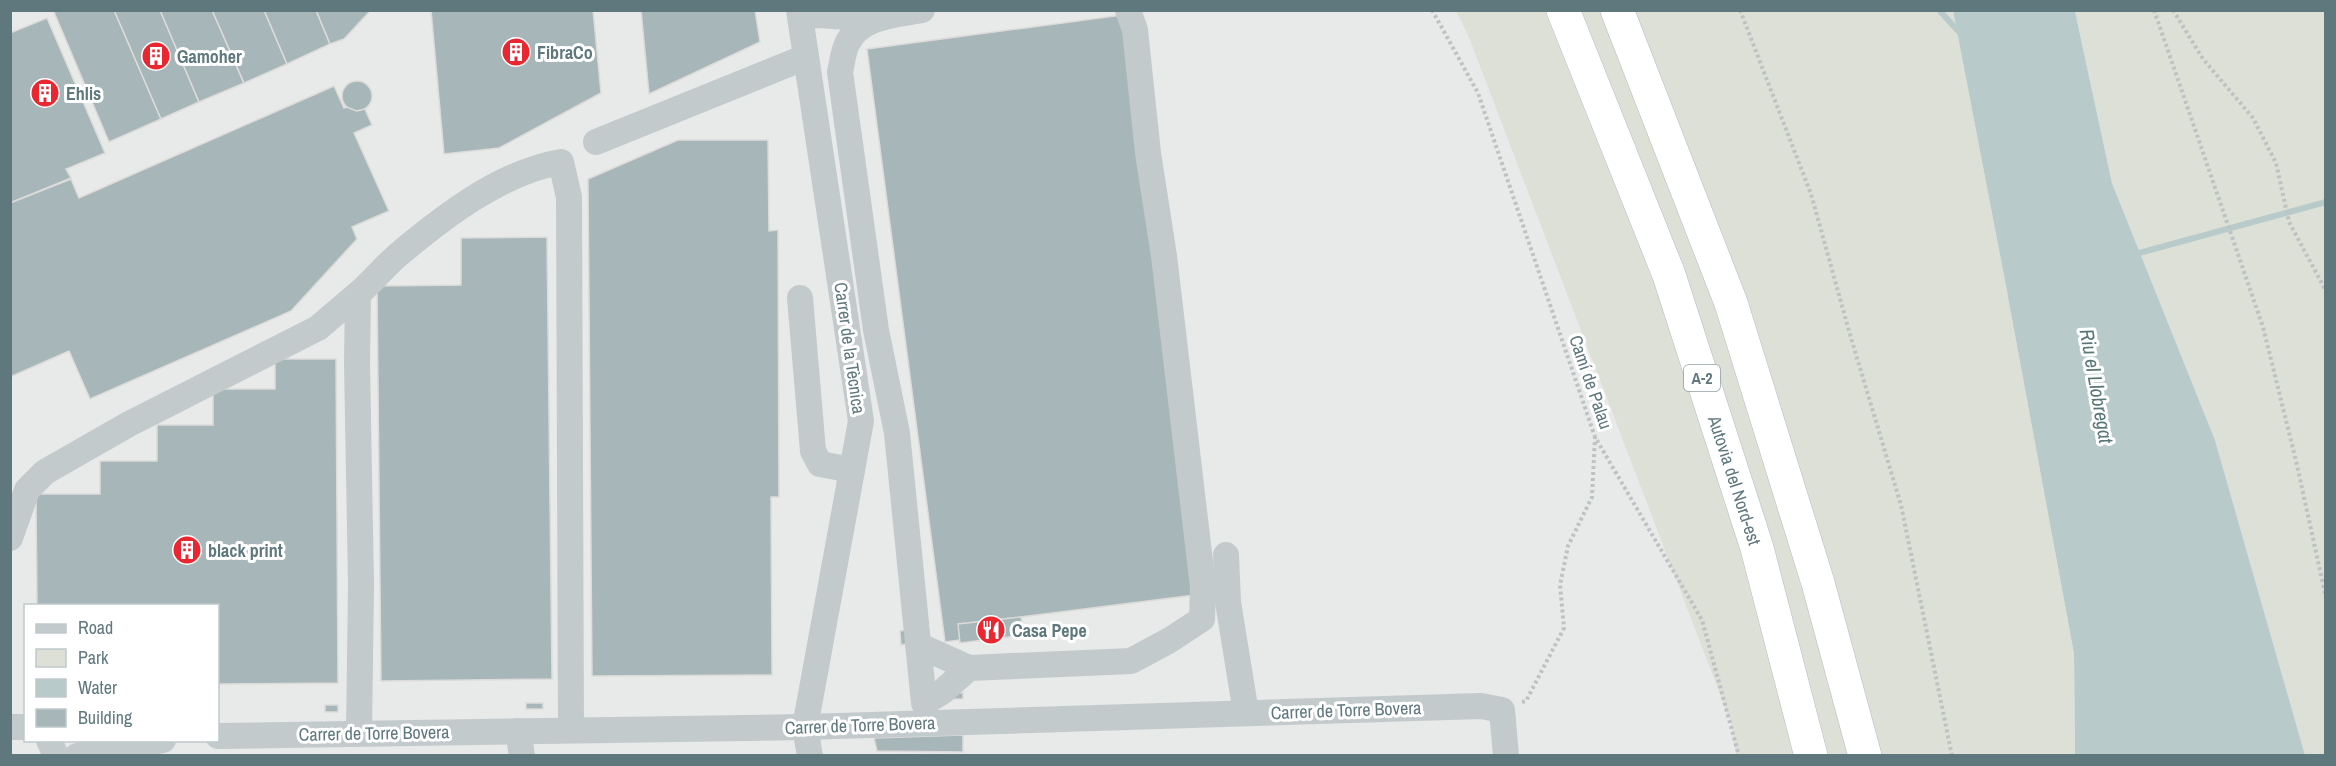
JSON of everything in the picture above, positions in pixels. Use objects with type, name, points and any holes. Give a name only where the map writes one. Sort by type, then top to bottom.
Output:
[{"type":"highway","name":"Autovia del Nord-est","points":[[1563,10],[1669,275],[1757,548],[1811,756]]},
{"type":"highway","points":[[1617,10],[1731,303],[1818,583],[1865,756]]},
{"type":"street","points":[[800,13],[875,19],[922,10]]},
{"type":"street","points":[[918,645],[969,668],[1131,661],[1202,619],[1203,587],[1164,256],[1148,153],[1136,30],[1128,10]]},
{"type":"street","name":"Carrer de la Tècnica","points":[[800,13],[861,421],[805,727],[810,756]]},
{"type":"street","points":[[875,19],[864,25],[847,43],[840,72],[876,330],[897,433],[924,713]]},
{"type":"street","points":[[596,142],[806,57]]},
{"type":"street","points":[[10,538],[27,490],[45,472],[129,424],[318,328],[358,294],[396,256],[473,198],[541,166],[561,162],[569,197],[571,730]]},
{"type":"street","points":[[358,294],[361,585],[359,733]]},
{"type":"street","points":[[800,298],[813,451],[820,464],[852,470]]},
{"type":"street","points":[[1226,555],[1228,602],[1246,713]]},
{"type":"street","points":[[924,713],[942,692],[969,668]]},
{"type":"street","name":"Carrer de Torre Bovera","points":[[219,736],[359,733],[520,743],[571,730],[805,727],[924,713],[1246,713],[1481,706],[1502,710]]},
{"type":"street","points":[[1502,710],[1506,756]]},
{"type":"street","points":[[49,742],[56,756]]},
{"type":"street","points":[[77,756],[157,742]]},
{"type":"path","name":"Camí de Palau","points":[[1432,10],[1478,93],[1595,437],[1701,620],[1739,756]]},
{"type":"path","points":[[1740,10],[1811,194],[1901,505],[1952,756]]},
{"type":"path","points":[[2154,10],[2263,327],[2297,465],[2325,598]]},
{"type":"path","points":[[2173,10],[2203,59],[2253,118],[2276,163],[2289,222],[2325,291]]},
{"type":"path","points":[[1502,710],[1526,701],[1564,628],[1560,585],[1568,546],[1592,497],[1595,437]]},
{"type":"shaded area","points":[[10,11],[1456,11],[1469,38],[1730,721],[1736,755],[11,755]]},
{"type":"green space","points":[[1456,11],[1953,11],[2074,654],[2075,755],[1736,755],[1730,721],[1469,38]]},
{"type":"green space","points":[[2075,11],[2325,11],[2325,755],[2305,755],[2215,440],[2112,183]]},
{"type":"water","name":"Riu el Llobregat","points":[[1953,11],[2075,11],[2112,183],[2215,440],[2305,755],[2075,755],[2074,654]]},
{"type":"building","points":[[57,10],[114,10],[161,119],[109,142],[54,12]]},
{"type":"building","name":"Gamoher","points":[[114,10],[160,10],[199,102],[161,119]]},
{"type":"building","points":[[160,10],[212,10],[244,83],[199,102]]},
{"type":"building","points":[[212,10],[264,10],[287,64],[244,83]]},
{"type":"building","points":[[264,10],[316,10],[330,44],[287,64]]},
{"type":"building","points":[[316,10],[371,10],[344,39],[330,44]]},
{"type":"building","name":"FibraCo","points":[[431,10],[593,10],[601,93],[499,148],[444,154]]},
{"type":"building","points":[[641,10],[755,10],[760,42],[649,94]]},
{"type":"building","points":[[1122,15],[1195,595],[1021,617],[1024,635],[960,643],[959,640],[945,642],[867,49]]},
{"type":"building","name":"Ehlis","points":[[47,18],[105,153],[66,169],[71,178],[10,203],[10,33]]},
{"type":"building","points":[[357,81],[368,85],[372,96],[368,107],[357,111],[346,107],[342,96],[346,85]]},
{"type":"building","points":[[334,86],[344,108],[357,111],[365,109],[372,125],[354,133],[389,211],[352,227],[357,239],[291,311],[90,399],[69,351],[10,377],[10,203],[71,179],[79,198]]},
{"type":"building","points":[[678,140],[768,140],[769,231],[778,230],[779,497],[771,497],[772,675],[592,676],[588,179]]},
{"type":"building","points":[[547,237],[552,679],[381,681],[377,286],[461,285],[461,238]]},
{"type":"building","name":"black print","points":[[275,359],[336,359],[338,683],[219,684],[219,604],[37,604],[36,494],[100,494],[100,461],[157,461],[157,425],[213,425],[213,389],[275,389]]},
{"type":"building","name":"Casa Pepe","points":[[1021,617],[1024,635],[960,643],[958,624]]},
{"type":"building","points":[[906,630],[906,644],[901,645],[900,631]]},
{"type":"building","points":[[953,693],[963,693],[963,699],[953,699]]},
{"type":"building","points":[[526,703],[543,703],[543,709],[526,709]]},
{"type":"building","points":[[325,705],[338,705],[338,712],[325,712]]},
{"type":"building","points":[[963,735],[963,752],[877,751],[874,738]]},
{"type":"waterway","points":[[1939,10],[1961,34]]},
{"type":"waterway","points":[[2132,255],[2326,202]]},
{"type":"place","name":"FibraCo","points":[[516,52]]},
{"type":"place","name":"Gamoher","points":[[156,56]]},
{"type":"place","name":"Ehlis","points":[[45,93]]},
{"type":"place","name":"black print","points":[[187,550]]},
{"type":"place","name":"Casa Pepe","points":[[991,630]]}]
